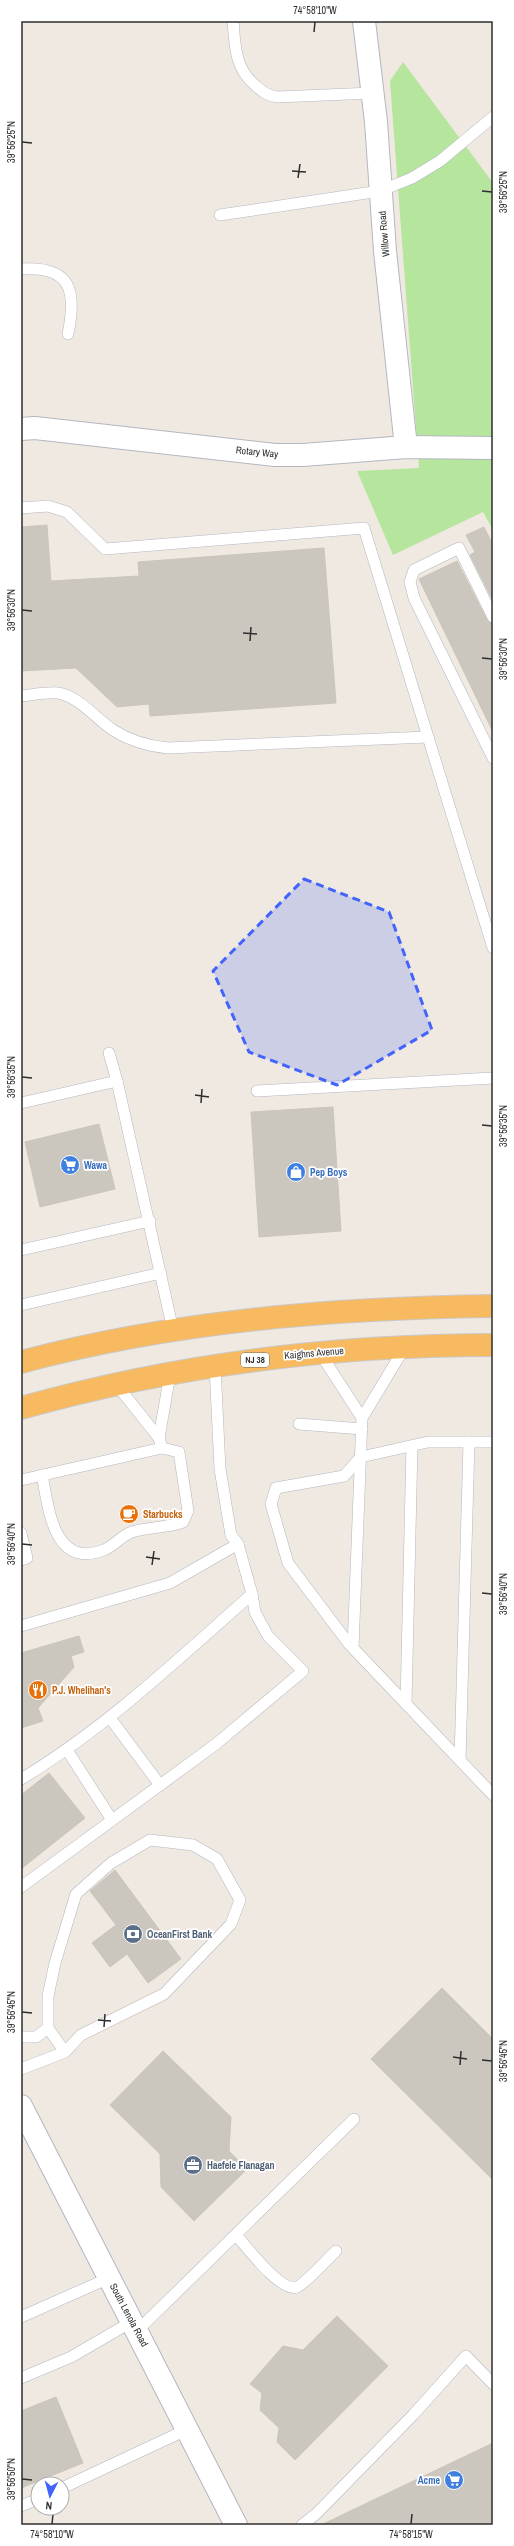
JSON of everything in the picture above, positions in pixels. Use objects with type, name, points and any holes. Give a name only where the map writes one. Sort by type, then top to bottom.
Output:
[{"type":"highway","points":[[21,1362],[86,1346],[173,1330],[358,1310],[493,1306]]},
{"type":"highway","name":"Kaighns Avenue","points":[[21,1408],[116,1384],[215,1366],[320,1353],[405,1347],[493,1345]]},
{"type":"highway","points":[[21,1349],[86,1346]]},
{"type":"street","name":"Willow Road","points":[[364,21],[406,448]]},
{"type":"street","name":"Rotary Way","points":[[21,429],[35,428],[275,454],[303,455],[406,448],[493,448]]},
{"type":"street","name":"South Lenola Road","points":[[21,2106],[109,2278],[136,2326],[236,2525]]},
{"type":"lane","points":[[233,21],[239,66],[248,80],[266,95],[278,97],[372,93]]},
{"type":"lane","points":[[220,214],[380,191],[412,178],[440,161],[493,117]]},
{"type":"lane","points":[[21,269],[50,269],[62,276],[68,286],[71,304],[68,334]]},
{"type":"lane","points":[[21,508],[48,506],[67,512],[105,549],[364,528],[493,948]]},
{"type":"lane","points":[[493,617],[459,548],[414,570],[410,582],[414,598],[493,758]]},
{"type":"lane","points":[[21,696],[56,693],[65,695],[73,699],[113,730],[136,742],[168,748],[428,737]]},
{"type":"lane","points":[[110,1053],[150,1221],[173,1330]]},
{"type":"lane","points":[[257,1091],[493,1078]]},
{"type":"lane","points":[[21,1103],[117,1081]]},
{"type":"lane","points":[[21,1250],[150,1221]]},
{"type":"lane","points":[[21,1305],[161,1273]]},
{"type":"lane","points":[[353,1648],[362,1424],[405,1347]]},
{"type":"lane","points":[[320,1353],[362,1424]]},
{"type":"lane","points":[[21,1887],[216,1744],[303,1671],[268,1636],[255,1612],[252,1594],[238,1544],[231,1535],[220,1470],[215,1366]]},
{"type":"lane","points":[[161,1443],[170,1374]]},
{"type":"lane","points":[[42,1475],[54,1531],[63,1545],[76,1551],[91,1553],[104,1550],[131,1532],[171,1526],[183,1522],[188,1511],[179,1452],[161,1443],[116,1384]]},
{"type":"lane","points":[[299,1424],[362,1424]]},
{"type":"lane","points":[[493,1442],[428,1442],[361,1457],[344,1476],[276,1488],[271,1504],[288,1563],[353,1648],[493,1795]]},
{"type":"lane","points":[[460,1760],[469,1442]]},
{"type":"lane","points":[[21,1480],[161,1443]]},
{"type":"lane","points":[[406,1704],[412,1446]]},
{"type":"lane","points":[[21,1533],[27,1558],[21,1560]]},
{"type":"lane","points":[[21,1626],[170,1583],[238,1544]]},
{"type":"lane","points":[[21,1779],[67,1750],[110,1718],[252,1594]]},
{"type":"lane","points":[[110,1718],[160,1785]]},
{"type":"lane","points":[[67,1750],[112,1820]]},
{"type":"lane","points":[[21,2069],[65,2052],[81,2035],[164,1994],[231,1924],[240,1900],[217,1859],[193,1845],[150,1840],[111,1863],[76,1894],[54,1963],[48,1996],[48,2028],[65,2052]]},
{"type":"lane","points":[[21,2037],[36,2037],[48,2028]]},
{"type":"lane","points":[[21,2378],[71,2357],[136,2326],[236,2235],[354,2119]]},
{"type":"lane","points":[[236,2235],[278,2282],[288,2288],[298,2287],[336,2251]]},
{"type":"lane","points":[[21,2317],[109,2278]]},
{"type":"lane","points":[[302,2525],[316,2514],[414,2415],[466,2356],[493,2384]]},
{"type":"lane","points":[[70,2484],[188,2429]]},
{"type":"highlighted area","points":[[304,879],[389,912],[432,1030],[337,1085],[249,1052],[213,971]]},
{"type":"green space","points":[[403,62],[493,183],[493,530],[483,512],[393,555],[357,471],[419,468],[390,81]]},
{"type":"building","points":[[47,525],[51,581],[139,576],[138,562],[324,548],[336,703],[150,716],[149,704],[117,707],[76,668],[21,671],[21,527]]},
{"type":"building","points":[[484,527],[493,545],[493,601],[470,555],[475,552],[466,535]]},
{"type":"building","points":[[457,561],[487,620],[493,624],[493,732],[419,579]]},
{"type":"building","name":"Pep Boys","points":[[333,1107],[341,1231],[259,1237],[251,1112]]},
{"type":"building","name":"Wawa","points":[[99,1124],[115,1189],[40,1207],[25,1142]]},
{"type":"building","name":"P.J. Whelihan's","points":[[79,1636],[84,1652],[71,1656],[74,1667],[38,1708],[43,1721],[21,1728],[21,1653]]},
{"type":"building","points":[[49,1773],[85,1818],[21,1869],[21,1795]]},
{"type":"building","name":"OceanFirst Bank","points":[[115,1870],[181,1959],[148,1983],[127,1954],[110,1967],[92,1943],[116,1925],[90,1891]]},
{"type":"building","points":[[442,1988],[493,2039],[493,2180],[371,2059]]},
{"type":"building","points":[[163,2051],[231,2117],[229,2151],[247,2169],[194,2221],[161,2187],[160,2154],[110,2105]]},
{"type":"building","points":[[337,2316],[388,2366],[295,2460],[277,2442],[279,2428],[260,2410],[262,2393],[250,2384],[283,2346],[303,2350]]},
{"type":"building","points":[[56,2397],[83,2463],[51,2476],[30,2476],[30,2484],[21,2488],[21,2411]]},
{"type":"building","name":"Acme","points":[[493,2443],[493,2525],[321,2525]]},
{"type":"place","name":"Wawa","points":[[70,1165]]},
{"type":"place","name":"Pep Boys","points":[[296,1172]]},
{"type":"place","name":"Starbucks","points":[[129,1514]]},
{"type":"place","name":"P.J. Whelihan's","points":[[38,1690]]},
{"type":"place","name":"OceanFirst Bank","points":[[133,1934]]},
{"type":"place","name":"Haefele Flanagan","points":[[193,2165]]},
{"type":"place","name":"Acme","points":[[454,2480]]}]
